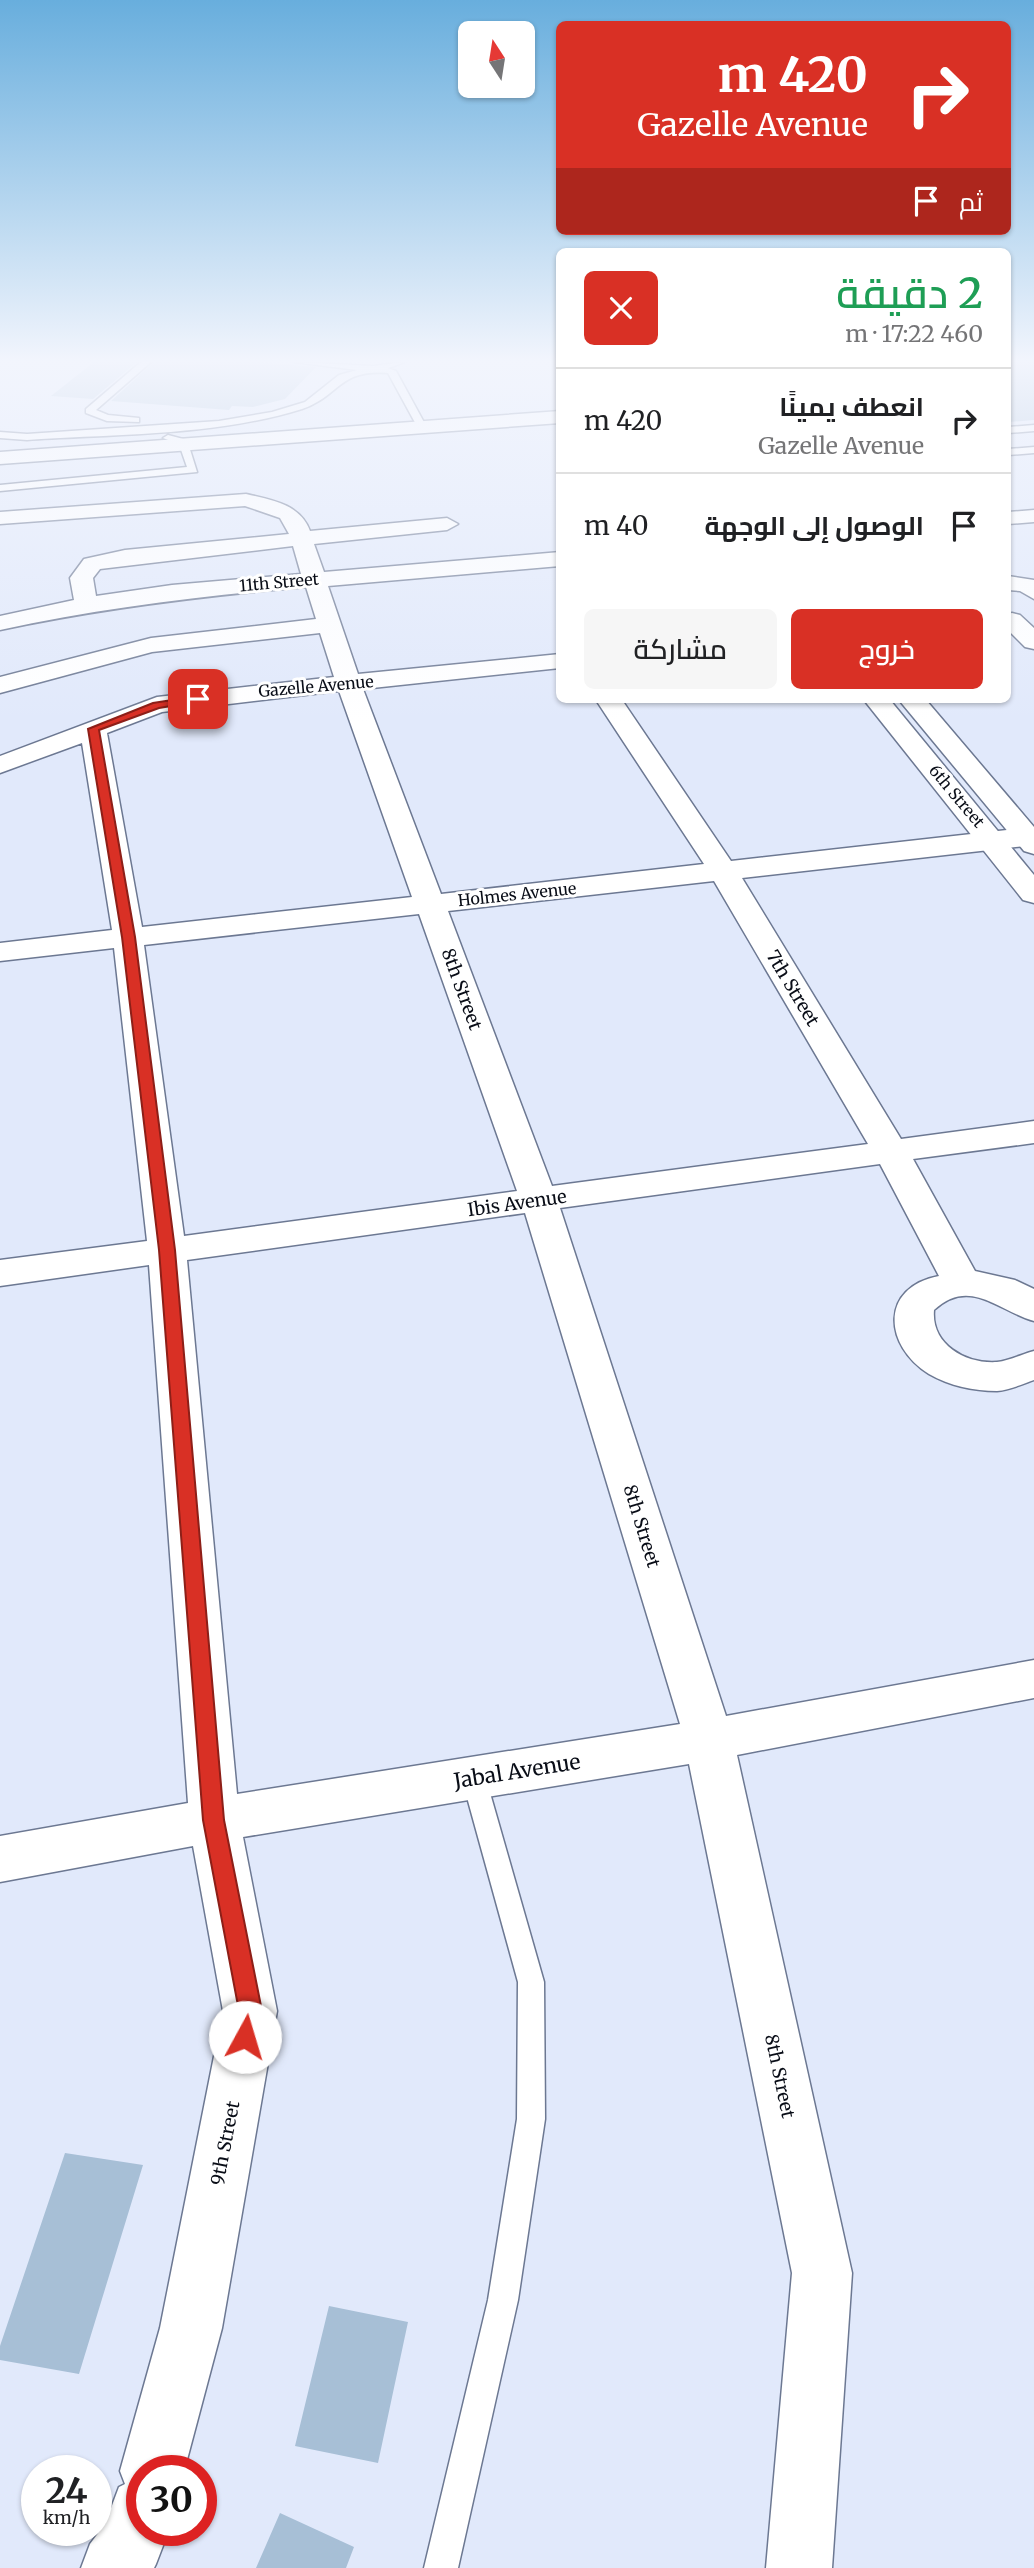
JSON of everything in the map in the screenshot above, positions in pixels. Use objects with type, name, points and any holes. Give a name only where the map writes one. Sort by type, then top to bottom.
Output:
[{"type":"street","points":[[0,542],[3,518],[246,500],[288,513],[303,545]]},
{"type":"street","points":[[1011,518],[1034,516]]},
{"type":"street","points":[[86,604],[80,578],[92,564],[125,557],[303,545],[447,524]]},
{"type":"street","name":"11th Street","points":[[0,623],[86,604],[303,545],[556,559]]},
{"type":"street","name":"8th Street","points":[[303,545],[349,684],[540,1200],[709,1740],[822,2273],[799,2568]]},
{"type":"street","points":[[1011,583],[1027,585],[1034,592]]},
{"type":"street","points":[[1018,619],[1034,642]]},
{"type":"street","points":[[0,685],[151,645],[329,625]]},
{"type":"street","name":"Gazelle Avenue","points":[[0,765],[157,705],[218,696],[556,661]]},
{"type":"street","name":"7th Street","points":[[611,703],[723,871],[891,1152],[962,1284]]},
{"type":"street","name":"6th Street","points":[[879,703],[994,841],[1034,894]]},
{"type":"street","name":"6th Street","points":[[915,703],[1032,839]]},
{"type":"street","name":"9th Street","points":[[93,729],[128,937],[167,1250],[214,1820],[250,2011],[191,2328],[156,2455]]},
{"type":"street","name":"Holmes Avenue","points":[[0,952],[994,841],[1032,839]]},
{"type":"street","name":"Ibis Avenue","points":[[0,1273],[1034,1132]]},
{"type":"street","points":[[1034,1308],[996,1287],[962,1284],[937,1289],[917,1304],[911,1324],[920,1346],[943,1364],[974,1375],[1006,1375],[1034,1365]]},
{"type":"street","name":"Jabal Avenue","points":[[0,1859],[214,1820],[709,1740],[1034,1679]]},
{"type":"street","points":[[114,2568],[129,2546]]},
{"type":"lane","points":[[0,488],[80,482]]},
{"type":"lane","points":[[441,2568],[503,2300],[531,2119],[531,1982],[474,1779]]},
{"type":"building","points":[[65,2153],[143,2165],[79,2374],[0,2360],[0,2346]]},
{"type":"building","points":[[329,2306],[408,2322],[378,2463],[295,2446]]},
{"type":"building","points":[[280,2513],[354,2547],[346,2568],[256,2568]]},
{"type":"route","points":[[198,699],[157,705],[93,729],[128,937],[167,1250],[214,1820],[250,2011],[245,2037]]}]
